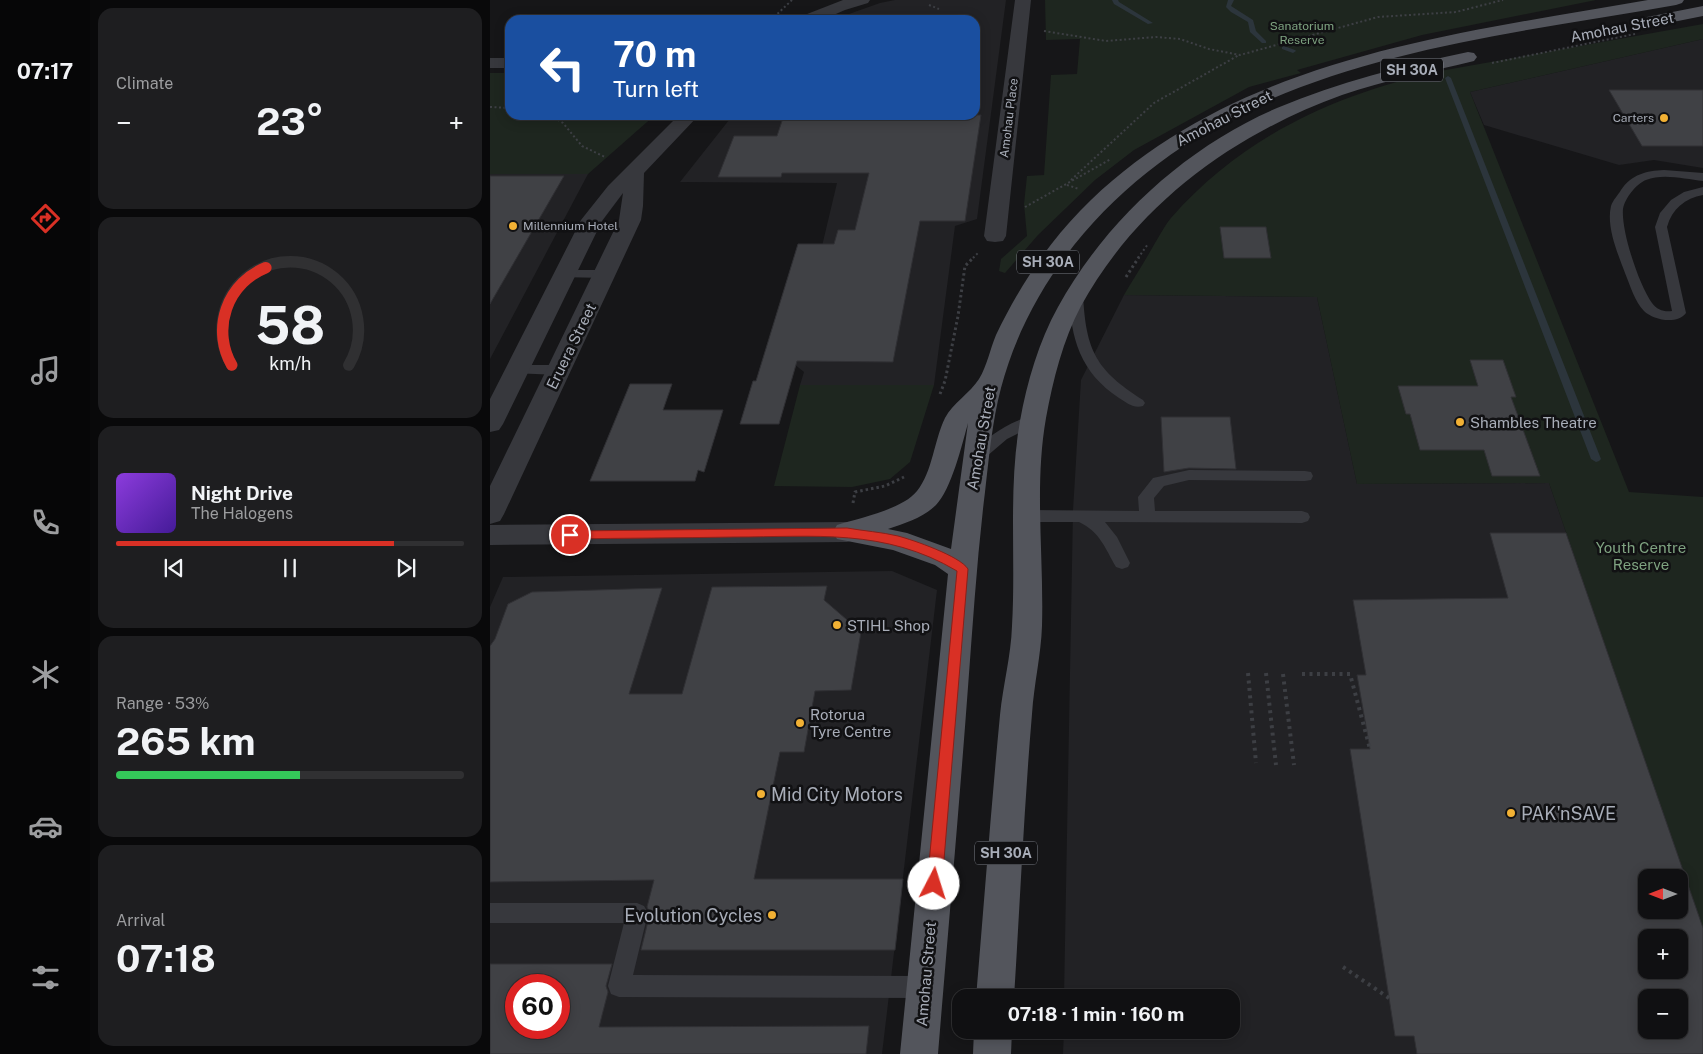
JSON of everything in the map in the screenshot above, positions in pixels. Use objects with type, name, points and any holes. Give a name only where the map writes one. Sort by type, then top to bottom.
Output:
[{"type":"main road","name":"Amohau Street","points":[[919,1054],[963,569],[975,458],[991,381],[1010,331],[1040,274],[1056,250],[1103,198],[1139,167],[1198,128],[1241,106],[1296,84],[1356,64],[1455,41],[1676,0]]},
{"type":"main road","name":"Amohau Street","points":[[1600,31],[1703,11]]},
{"type":"main road","name":"Amohau Street","points":[[997,989],[1017,708],[1027,628],[1027,516],[1034,420],[1051,347],[1076,292],[1116,236],[1149,200],[1183,170],[1218,148],[1294,107],[1336,91],[1416,68],[1487,59]]},
{"type":"main road","points":[[850,519],[907,512],[927,498],[938,477],[957,419],[991,381]]},
{"type":"main road","points":[[850,519],[897,540],[945,558],[963,569]]},
{"type":"main road","points":[[992,1054],[993,1039]]},
{"type":"street","points":[[818,15],[839,6],[862,0]]},
{"type":"street","name":"Amohau Place","points":[[995,236],[1023,0]]},
{"type":"street","points":[[490,63],[505,63]]},
{"type":"street","points":[[490,424],[564,274],[601,207],[685,120]]},
{"type":"street","name":"Eruera Street","points":[[490,514],[606,274],[630,220],[633,206],[634,173]]},
{"type":"street","points":[[490,535],[850,519]]},
{"type":"lane","points":[[1703,177],[1656,174],[1641,178],[1635,181],[1627,190],[1617,208],[1617,222],[1630,268],[1646,306],[1659,315],[1673,316],[1679,313],[1680,308],[1661,227],[1662,221],[1670,207],[1679,200],[1688,194],[1703,191]]},
{"type":"lane","points":[[564,274],[606,274]]},
{"type":"lane","points":[[1076,292],[1076,323],[1085,353],[1096,371],[1117,391],[1138,403]]},
{"type":"lane","points":[[517,370],[559,370]]},
{"type":"lane","points":[[975,458],[994,440],[1013,426],[1034,420]]},
{"type":"lane","points":[[1146,516],[1146,497],[1159,482],[1189,475],[1305,476]]},
{"type":"lane","points":[[1027,516],[1302,517]]},
{"type":"lane","points":[[1080,516],[1097,523],[1109,536],[1122,563]]},
{"type":"lane","points":[[490,913],[637,913],[619,986],[925,987]]},
{"type":"path","points":[[776,15],[792,0]]},
{"type":"path","points":[[1066,185],[1154,103],[1240,55],[1378,17],[1456,12],[1481,8],[1503,0]]},
{"type":"path","points":[[929,5],[939,9]]},
{"type":"path","points":[[1038,30],[1106,40],[1156,37],[1180,39],[1209,49],[1240,55]]},
{"type":"path","points":[[1487,59],[1638,34]]},
{"type":"path","points":[[490,107],[505,108]]},
{"type":"path","points":[[558,120],[563,123],[582,146],[605,157]]},
{"type":"path","points":[[1126,277],[1152,239]]},
{"type":"path","points":[[938,400],[945,381],[965,266]]},
{"type":"path","points":[[850,519],[855,492],[899,481],[910,472]]},
{"type":"path","points":[[1248,673],[1256,763]]},
{"type":"path","points":[[1266,673],[1276,765]]},
{"type":"path","points":[[1283,674],[1294,765]]},
{"type":"path","points":[[1302,674],[1350,674],[1370,749]]},
{"type":"path","points":[[1343,967],[1389,998]]},
{"type":"shaded area","points":[[895,0],[1006,0],[977,219],[955,226],[934,385],[800,385],[804,372],[794,364],[837,183],[680,182],[729,120],[980,120],[980,15],[846,15],[880,3]]},
{"type":"shaded area","points":[[1703,39],[1703,168],[1654,160],[1619,165],[1484,125],[1470,92]]},
{"type":"shaded area","points":[[490,174],[588,174],[490,359]]},
{"type":"shaded area","points":[[1124,295],[1317,297],[1357,484],[1549,483],[1683,869],[1638,869],[1638,919],[1688,919],[1688,885],[1703,928],[1703,1054],[1063,1054],[1064,1039],[1240,1039],[1240,989],[1064,989],[1073,510],[1081,380]]},
{"type":"shaded area","points":[[892,571],[937,590],[882,1054],[490,1054],[490,607],[503,577]]},
{"type":"green space","name":"Sanatorium Reserve","points":[[1045,0],[1596,0],[1422,35],[1297,70],[1301,73],[1249,87],[1134,150],[1095,180],[1038,235],[1005,273],[999,271],[1001,259],[1027,236],[1024,204],[1027,176],[1044,175],[1051,75],[1077,74],[1080,39],[1046,40]]},
{"type":"green space","name":"Youth Centre Reserve","points":[[1703,24],[1703,39],[1470,92],[1629,492],[1703,497],[1703,928],[1688,885],[1688,869],[1683,869],[1549,483],[1357,484],[1317,297],[1124,295],[1171,218],[1199,189],[1260,142],[1294,122],[1328,106],[1364,92],[1440,71]]},
{"type":"green space","points":[[490,73],[505,73],[505,120],[649,120],[588,174],[490,174]]},
{"type":"green space","points":[[800,385],[934,385],[910,462],[890,479],[852,487],[774,486]]},
{"type":"building","name":"Carters","points":[[1609,90],[1703,90],[1703,146],[1642,146]]},
{"type":"building","points":[[981,115],[965,221],[920,221],[893,362],[797,361],[779,424],[740,424],[753,381],[756,381],[798,244],[834,244],[838,230],[855,230],[869,173],[782,173],[781,177],[718,177],[734,136],[777,136],[782,120],[980,120]]},
{"type":"building","name":"Millennium Hotel","points":[[490,176],[564,176],[490,304]]},
{"type":"building","points":[[1220,227],[1266,227],[1271,258],[1224,258]]},
{"type":"building","points":[[1470,360],[1503,360],[1516,397],[1511,397],[1540,476],[1492,476],[1484,450],[1420,450],[1410,414],[1406,414],[1398,386],[1478,386]]},
{"type":"building","points":[[630,384],[672,384],[663,410],[723,410],[704,472],[698,470],[695,481],[590,481]]},
{"type":"building","points":[[1161,417],[1230,417],[1236,469],[1189,468],[1164,472]]},
{"type":"building","name":"PAK'nSAVE","points":[[1490,533],[1566,533],[1683,869],[1638,869],[1638,919],[1688,919],[1688,885],[1703,928],[1703,1054],[1417,1054],[1414,1036],[1395,1036],[1350,749],[1370,749],[1357,675],[1366,675],[1353,600],[1508,598]]},
{"type":"building","points":[[827,586],[824,600],[861,632],[851,690],[815,691],[804,752],[780,752],[754,879],[903,879],[895,950],[641,950],[650,913],[647,907],[654,880],[490,882],[490,646],[495,639],[508,604],[532,592],[662,588],[629,694],[682,694],[712,587]]},
{"type":"building","points":[[490,964],[612,964],[606,986],[608,992],[599,1027],[869,1026],[866,1054],[490,1054]]},
{"type":"waterway","points":[[1115,0],[1116,3],[1150,23]]},
{"type":"waterway","points":[[1231,0],[1228,6],[1251,21],[1253,32],[1264,42]]},
{"type":"waterway","points":[[1284,48],[1293,51]]},
{"type":"waterway","points":[[1448,78],[1596,459]]},
{"type":"place","name":"Carters","points":[[1664,118]]},
{"type":"place","name":"Millennium Hotel","points":[[513,226]]},
{"type":"place","name":"Shambles Theatre","points":[[1460,422]]},
{"type":"place","name":"STIHL Shop","points":[[837,625]]},
{"type":"place","name":"Rotorua Tyre Centre","points":[[800,723]]},
{"type":"place","name":"Mid City Motors","points":[[761,794]]},
{"type":"place","name":"PAK'nSAVE","points":[[1511,813]]},
{"type":"place","name":"Evolution Cycles","points":[[772,915]]},
{"type":"route","points":[[570,535],[847,532],[897,540],[945,558],[963,569],[934,884]]}]
